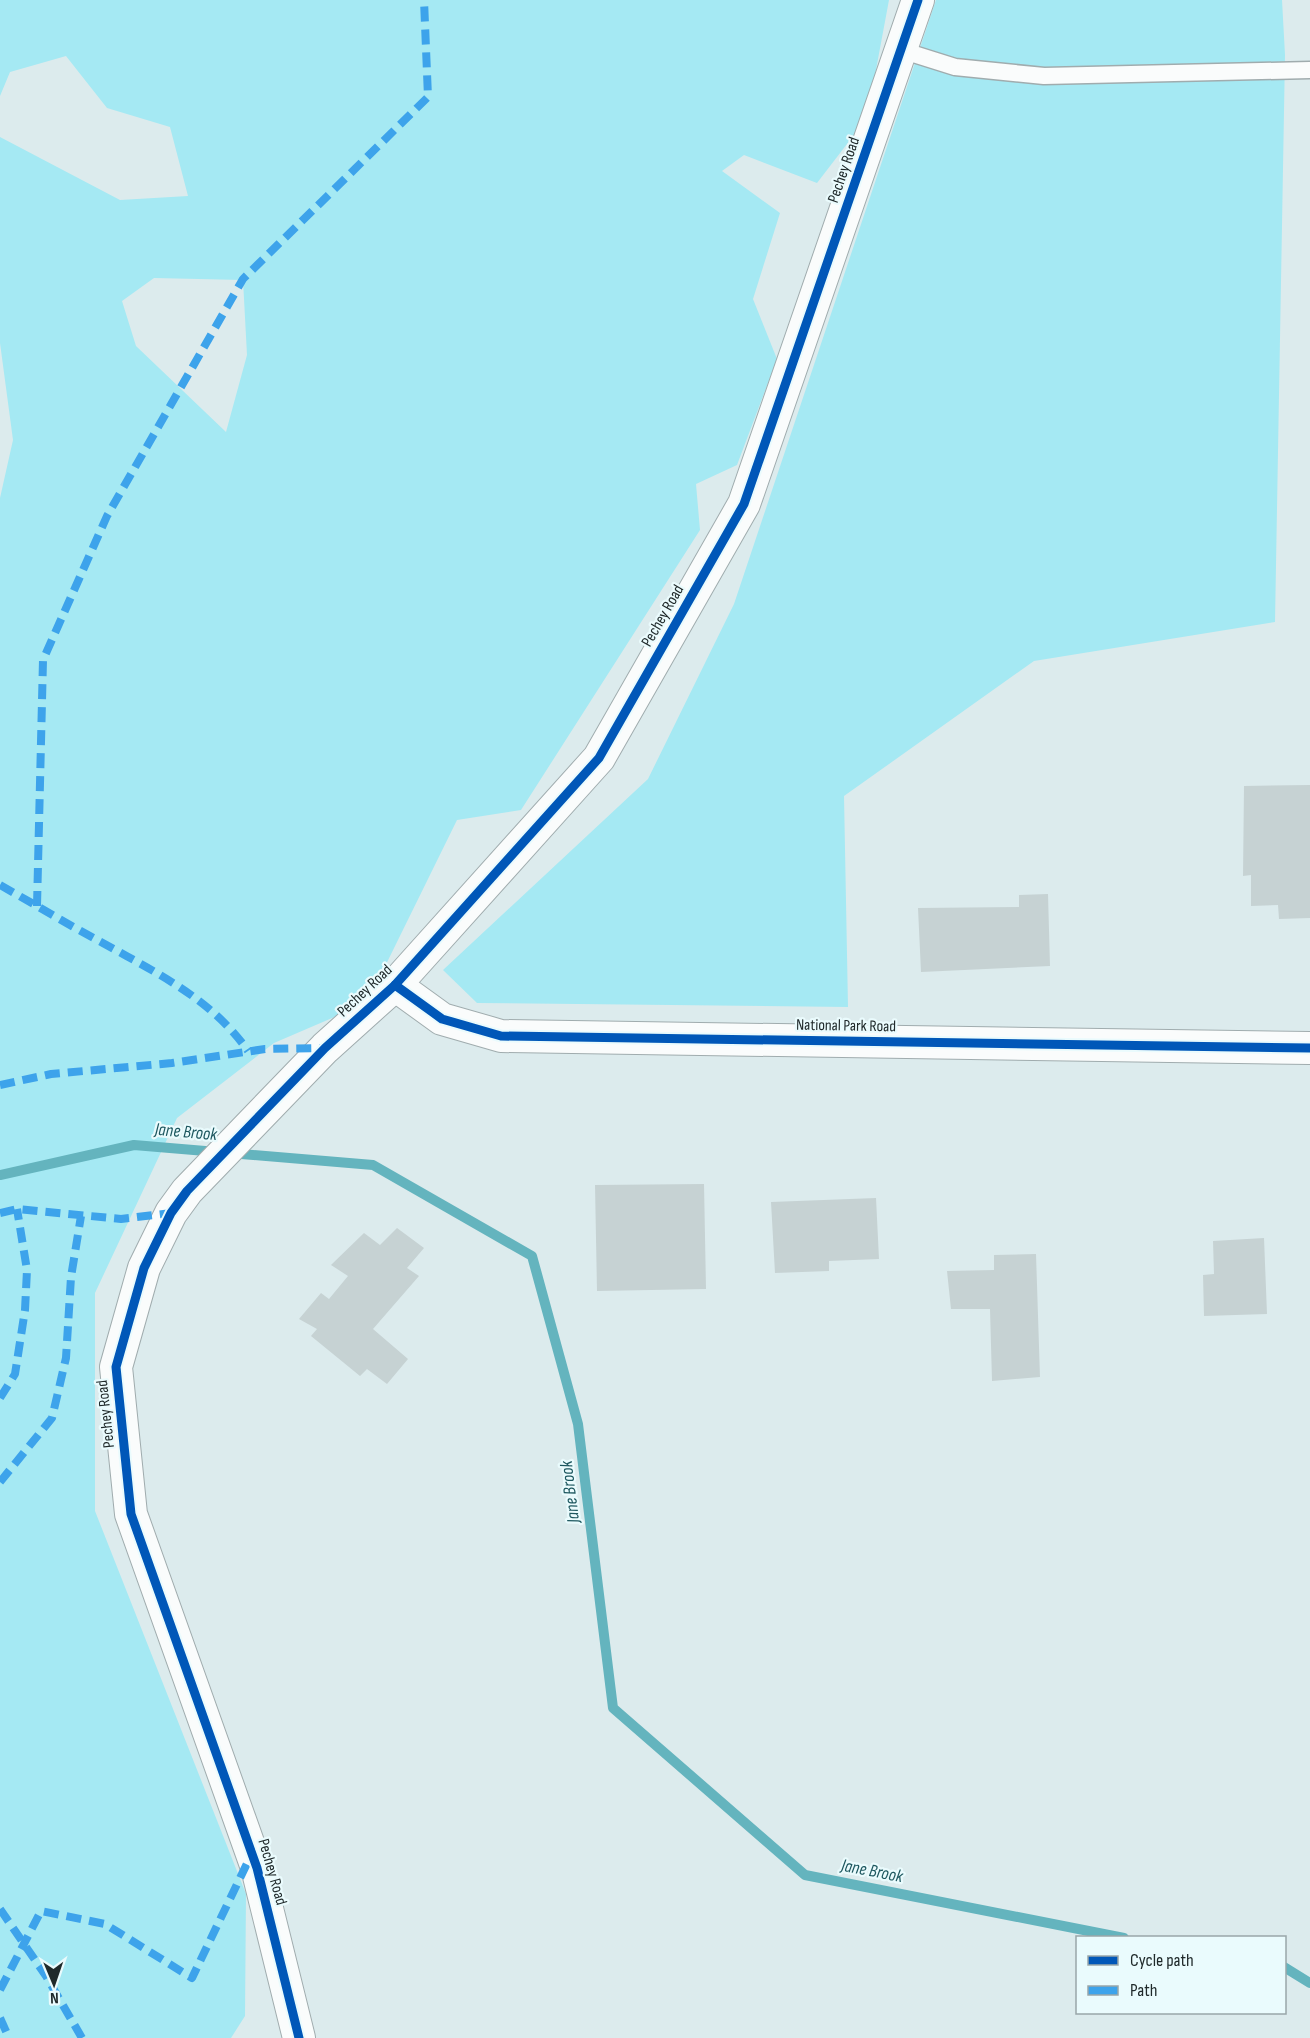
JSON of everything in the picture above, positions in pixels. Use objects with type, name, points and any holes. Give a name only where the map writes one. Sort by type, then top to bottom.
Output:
[{"type":"street","name":"Pechey Road","points":[[299,2038],[257,1868],[131,1514],[116,1367],[144,1268],[171,1213],[187,1191],[325,1048],[395,985],[599,758],[744,504],[918,0]]},
{"type":"street","name":"National Park Road","points":[[395,985],[442,1019],[501,1036],[1310,1048]]},
{"type":"lane","points":[[901,50],[955,67],[1044,76],[1310,70]]},
{"type":"shaded area","points":[[0,0],[889,0],[867,118],[817,183],[744,155],[722,171],[780,213],[753,299],[777,359],[737,465],[696,484],[700,530],[521,810],[457,820],[367,1003],[274,1043],[177,1118],[95,1293],[95,1511],[246,1894],[245,2016],[231,2038],[0,2038],[0,498],[13,440],[0,343],[0,137],[120,200],[188,196],[170,127],[107,108],[66,56],[10,72],[0,96]],"holes":[[[154,278],[243,280],[247,355],[226,432],[136,346],[122,301]]]},
{"type":"shaded area","points":[[936,0],[1282,0],[1285,55],[1275,622],[1034,661],[844,796],[848,1007],[477,1003],[443,970],[648,779],[734,604]]},
{"type":"building","points":[[1310,785],[1310,918],[1279,919],[1278,905],[1251,906],[1251,875],[1243,876],[1244,786]]},
{"type":"building","points":[[1048,894],[1050,966],[921,972],[918,908],[1019,907],[1019,895]]},
{"type":"building","points":[[704,1184],[706,1289],[597,1291],[595,1185]]},
{"type":"building","points":[[876,1198],[879,1259],[829,1261],[829,1271],[775,1273],[771,1202]]},
{"type":"building","points":[[397,1228],[424,1248],[407,1268],[419,1276],[373,1329],[408,1359],[387,1384],[367,1369],[360,1376],[311,1336],[317,1329],[299,1319],[321,1293],[329,1299],[348,1276],[331,1265],[364,1233],[380,1245]]},
{"type":"building","points":[[1264,1238],[1267,1314],[1204,1316],[1203,1275],[1214,1274],[1213,1241]]},
{"type":"building","points":[[1036,1254],[1040,1377],[992,1381],[990,1309],[951,1309],[947,1271],[994,1270],[994,1255]]},
{"type":"waterway","name":"Jane Brook","points":[[0,1175],[134,1145],[373,1165],[532,1256],[578,1424],[613,1708],[805,1875],[1114,1936]]},
{"type":"waterway","name":"Jane Brook","points":[[1286,1968],[1310,1983]]},
{"type":"marked path","points":[[37,906],[43,660],[107,516],[243,279],[428,97],[424,0]]},
{"type":"marked path","points":[[0,885],[181,988],[217,1016],[248,1051]]},
{"type":"marked path","points":[[0,1085],[51,1074],[172,1063],[265,1049],[325,1048]]},
{"type":"marked path","points":[[0,1213],[17,1209],[121,1219],[171,1213]]},
{"type":"marked path","points":[[0,1398],[15,1374],[25,1310],[27,1270],[17,1209]]},
{"type":"marked path","points":[[0,1482],[52,1418],[66,1358],[71,1277],[81,1216]]},
{"type":"marked path","points":[[0,1990],[41,1911],[105,1924],[192,1978],[252,1853]]},
{"type":"marked path","points":[[0,1909],[46,1976],[82,2038]]},
{"type":"marked path","points":[[0,2018],[9,2038]]},
{"type":"cycle path","points":[[299,2038],[257,1868],[131,1514],[116,1367],[144,1268],[171,1213],[187,1191],[325,1048],[395,985],[599,758],[744,504],[918,0]]},
{"type":"cycle path","points":[[395,985],[442,1019],[501,1036],[1310,1048]]}]
